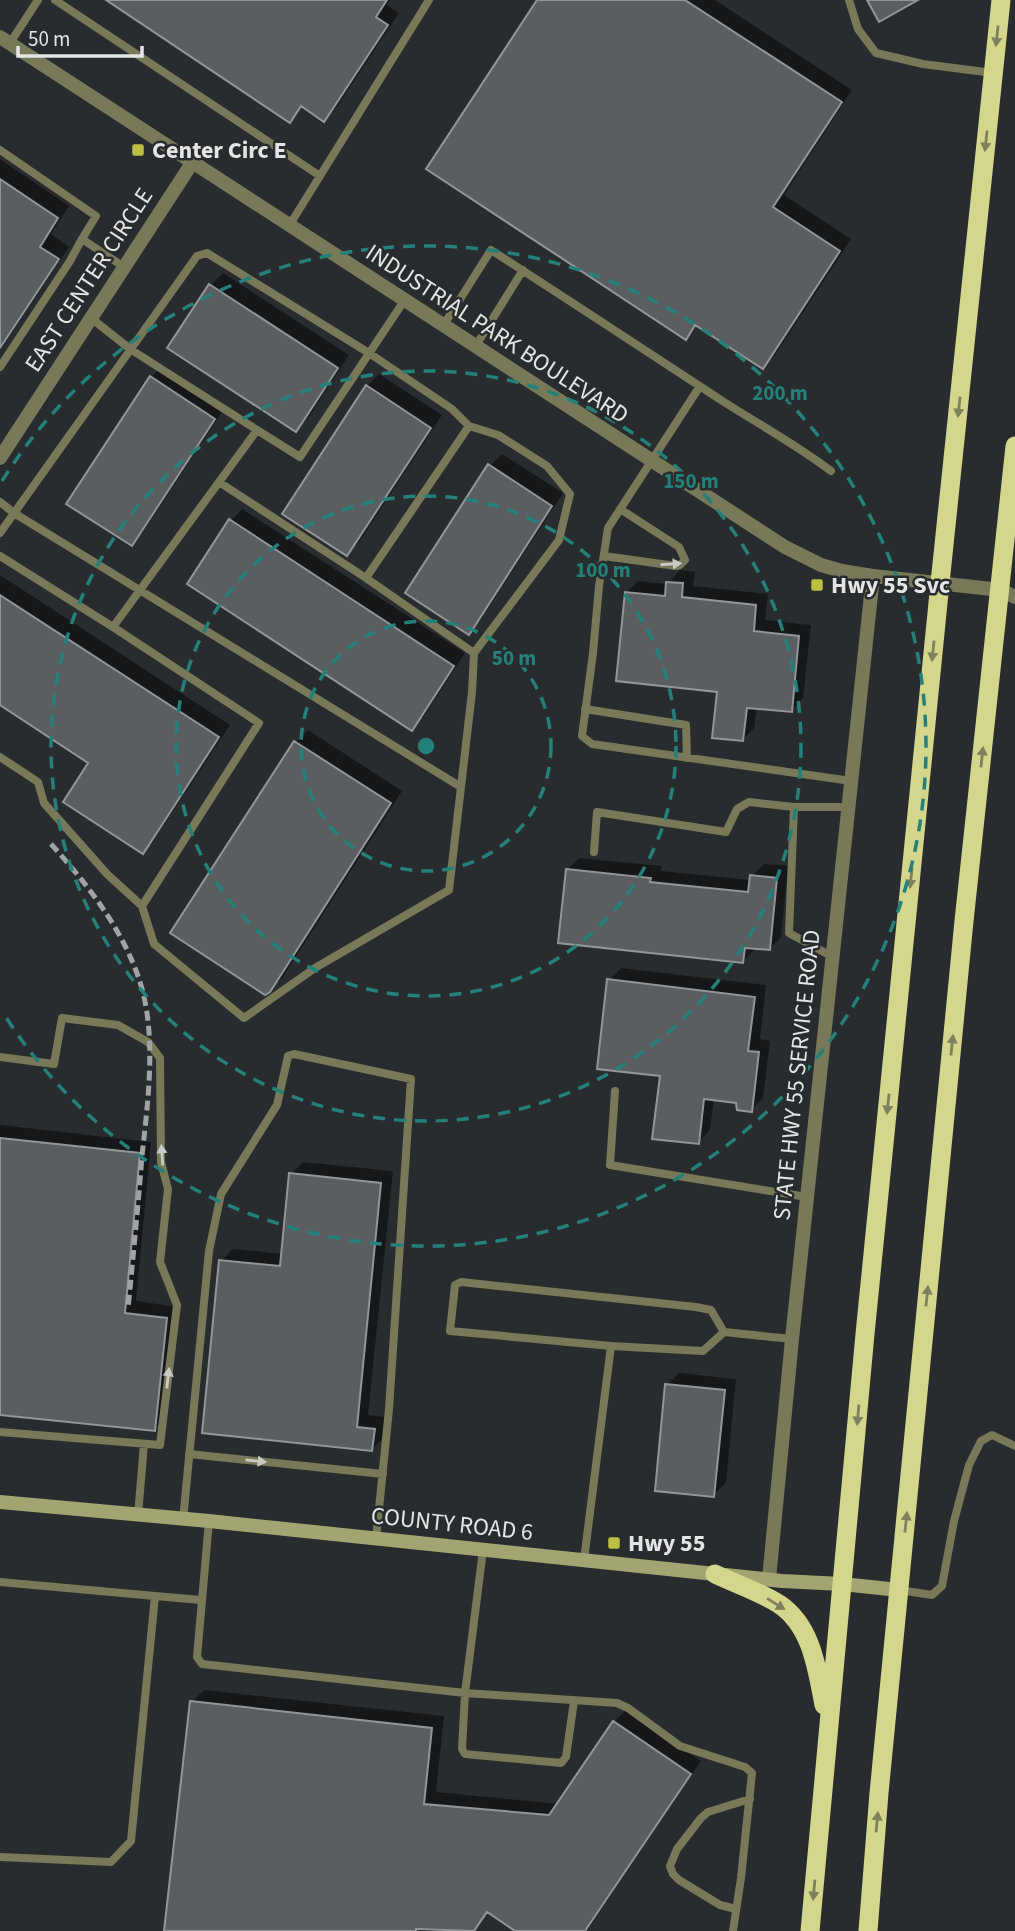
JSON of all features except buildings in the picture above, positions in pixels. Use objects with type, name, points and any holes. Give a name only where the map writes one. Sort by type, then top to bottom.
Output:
[{"type":"highway","points":[[810,1931],[940,583],[1001,0]]},
{"type":"highway","points":[[867,1931],[965,907],[1010,590],[1015,446]]},
{"type":"highway","points":[[715,1574],[778,1604],[793,1616],[805,1633],[817,1668],[828,1724]]},
{"type":"main road","name":"COUNTY ROAD 6","points":[[0,1502],[899,1590]]},
{"type":"street","name":"INDUSTRIAL PARK BOULEVARD","points":[[5,40],[766,537],[803,557],[842,571],[1010,590]]},
{"type":"street","name":"EAST CENTER CIRCLE","points":[[0,458],[192,163]]},
{"type":"street","name":"STATE HWY 55 SERVICE ROAD","points":[[768,1579],[873,576]]},
{"type":"lane","points":[[5,40],[38,0]]},
{"type":"lane","points":[[55,0],[320,176]]},
{"type":"lane","points":[[289,226],[429,0]]},
{"type":"lane","points":[[849,0],[858,29],[876,53],[923,64],[993,73]]},
{"type":"lane","points":[[0,150],[96,216],[70,261],[0,367]]},
{"type":"lane","points":[[82,239],[124,267]]},
{"type":"lane","points":[[443,326],[491,250],[800,448],[831,471]]},
{"type":"lane","points":[[0,533],[197,256],[207,253],[369,353],[452,409],[469,426],[498,435],[547,466],[570,494],[559,540],[474,653],[450,890],[314,968],[244,1018],[153,944],[142,906],[107,873],[44,803],[38,782],[0,757]]},
{"type":"lane","points":[[475,347],[523,270]]},
{"type":"lane","points":[[91,318],[130,349],[300,457],[404,301]]},
{"type":"lane","points":[[700,386],[608,528],[582,736],[592,744],[851,781]]},
{"type":"lane","points":[[366,578],[469,426]]},
{"type":"lane","points":[[113,627],[257,430]]},
{"type":"lane","points":[[219,482],[366,578],[474,653]]},
{"type":"lane","points":[[0,502],[461,787]]},
{"type":"lane","points":[[604,556],[664,566],[680,565],[685,560],[679,547],[620,509]]},
{"type":"lane","points":[[0,556],[259,723],[142,906]]},
{"type":"lane","points":[[585,709],[686,725],[687,758]]},
{"type":"lane","points":[[594,852],[597,812],[726,832],[737,809],[748,802],[794,807],[848,807]]},
{"type":"lane","points":[[794,807],[789,933],[833,957]]},
{"type":"lane","points":[[0,1057],[54,1064],[62,1018],[118,1025],[148,1042],[160,1058],[161,1162],[168,1189],[160,1262],[177,1305],[160,1446],[0,1432]]},
{"type":"lane","points":[[183,1520],[209,1251],[220,1194],[277,1105],[288,1056],[294,1054],[411,1079],[389,1409],[376,1539]]},
{"type":"lane","points":[[615,1091],[610,1165],[807,1197]]},
{"type":"lane","points":[[724,1332],[711,1310],[696,1307],[461,1282],[455,1285],[450,1331],[611,1346],[703,1351],[724,1332],[792,1339]]},
{"type":"lane","points":[[584,1560],[611,1346]]},
{"type":"lane","points":[[899,1590],[932,1595],[942,1586],[954,1521],[969,1465],[981,1441],[992,1435],[1015,1447]]},
{"type":"lane","points":[[138,1515],[144,1444]]},
{"type":"lane","points":[[188,1454],[383,1474]]},
{"type":"lane","points":[[209,1521],[197,1657],[202,1664],[465,1693],[617,1703],[680,1746],[746,1767],[752,1773],[750,1799],[733,1931]]},
{"type":"lane","points":[[483,1550],[465,1693],[462,1749],[466,1754],[561,1763],[566,1757],[574,1701]]},
{"type":"lane","points":[[0,1581],[201,1600]]},
{"type":"lane","points":[[0,1857],[111,1862],[131,1841],[155,1596]]},
{"type":"lane","points":[[736,1909],[720,1905],[680,1880],[673,1874],[670,1866],[677,1849],[708,1812],[750,1799]]},
{"type":"railway","points":[[51,844],[78,875],[114,926],[133,962],[145,1003],[150,1068],[128,1309]]},
{"type":"place","name":"Center Circ E","points":[[138,150]]},
{"type":"place","name":"Hwy 55 Svc","points":[[817,585]]},
{"type":"place","name":"Hwy 55","points":[[614,1543]]}]
